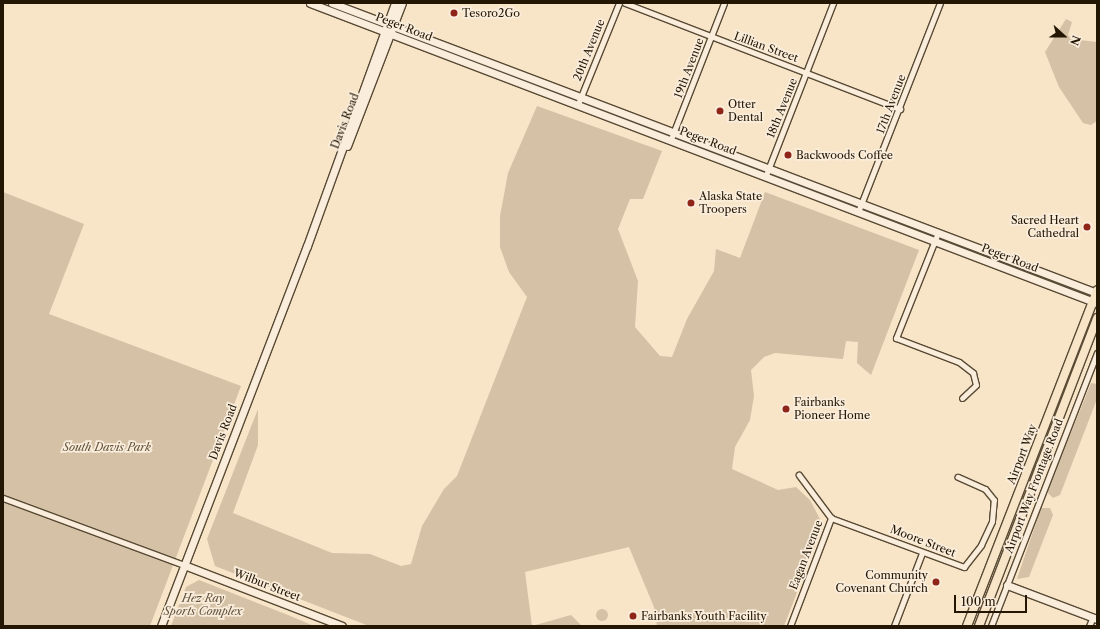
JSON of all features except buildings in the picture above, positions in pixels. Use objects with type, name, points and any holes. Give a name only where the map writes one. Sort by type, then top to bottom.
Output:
[{"type":"main road","name":"Airport Way","points":[[967,626],[1096,296]]},
{"type":"main road","name":"Airport Way","points":[[979,626],[1097,318]]},
{"type":"street","name":"Peger Road","points":[[310,3],[388,29],[767,172],[859,209],[1096,296]]},
{"type":"street","name":"Peger Road","points":[[332,3],[388,29]]},
{"type":"street","name":"Davis Road","points":[[161,626],[307,246],[388,29],[395,3]]},
{"type":"street","name":"Davis Road","points":[[388,29],[402,3]]},
{"type":"street","name":"20th Avenue","points":[[579,101],[619,3]]},
{"type":"street","name":"Lillian Street","points":[[625,3],[900,109]]},
{"type":"street","name":"19th Avenue","points":[[672,137],[724,3]]},
{"type":"street","name":"18th Avenue","points":[[767,172],[833,3]]},
{"type":"street","name":"17th Avenue","points":[[859,209],[900,109],[940,3]]},
{"type":"street","points":[[936,238],[896,338],[960,362],[973,373],[976,385],[962,398]]},
{"type":"street","name":"Airport Way Frontage Road","points":[[991,626],[1097,353]]},
{"type":"street","name":"Eagan Avenue","points":[[790,626],[830,518],[799,475]]},
{"type":"street","name":"Moore Street","points":[[830,518],[922,553],[964,567],[982,545],[992,521],[994,500],[986,489],[958,477]]},
{"type":"street","points":[[3,498],[184,565]]},
{"type":"street","points":[[894,626],[922,553]]},
{"type":"street","name":"Wilbur Street","points":[[184,565],[342,626]]},
{"type":"street","points":[[1007,585],[1095,618],[1089,626]]},
{"type":"green space","points":[[1066,19],[1072,22],[1068,35],[1071,39],[1097,42],[1097,121],[1091,125],[1083,123],[1059,87],[1045,52]]},
{"type":"green space","points":[[537,106],[662,151],[643,199],[630,199],[618,229],[638,281],[635,327],[660,356],[672,357],[687,319],[714,271],[716,249],[740,258],[765,192],[919,250],[871,375],[857,363],[858,342],[846,341],[843,359],[775,353],[764,357],[751,370],[754,396],[750,420],[735,447],[732,469],[778,490],[796,487],[810,500],[823,525],[784,626],[657,626],[654,607],[629,547],[525,572],[532,626],[369,626],[215,566],[207,539],[258,409],[258,445],[233,513],[332,553],[370,554],[401,566],[411,564],[422,526],[444,489],[457,476],[527,297],[509,272],[500,247],[500,216],[508,173]]},
{"type":"green space","name":"South Davis Park","points":[[3,192],[84,224],[49,314],[241,386],[150,626],[3,626]]},
{"type":"green space","points":[[1091,383],[1097,384],[1097,399],[1060,495],[1053,498],[1047,492]]},
{"type":"green space","points":[[1041,508],[1050,508],[1053,515],[1029,577],[1017,579]]},
{"type":"green space","name":"Hez Ray Sports Complex","points":[[199,580],[314,626],[171,626],[186,587]]},
{"type":"green space","points":[[604,609],[607,610],[607,620],[600,621],[597,620],[596,613],[597,610]]},
{"type":"green space","points":[[571,615],[582,626],[532,626]]},
{"type":"place","name":"Tesoro2Go","points":[[454,13]]},
{"type":"place","name":"Otter Dental","points":[[720,111]]},
{"type":"place","name":"Backwoods Coffee","points":[[788,155]]},
{"type":"place","name":"Alaska State Troopers","points":[[691,203]]},
{"type":"place","name":"Sacred Heart Cathedral","points":[[1087,227]]},
{"type":"place","name":"Fairbanks Pioneer Home","points":[[786,409]]},
{"type":"place","name":"Community Covenant Church","points":[[936,582]]},
{"type":"place","name":"Fairbanks Youth Facility","points":[[633,616]]}]
